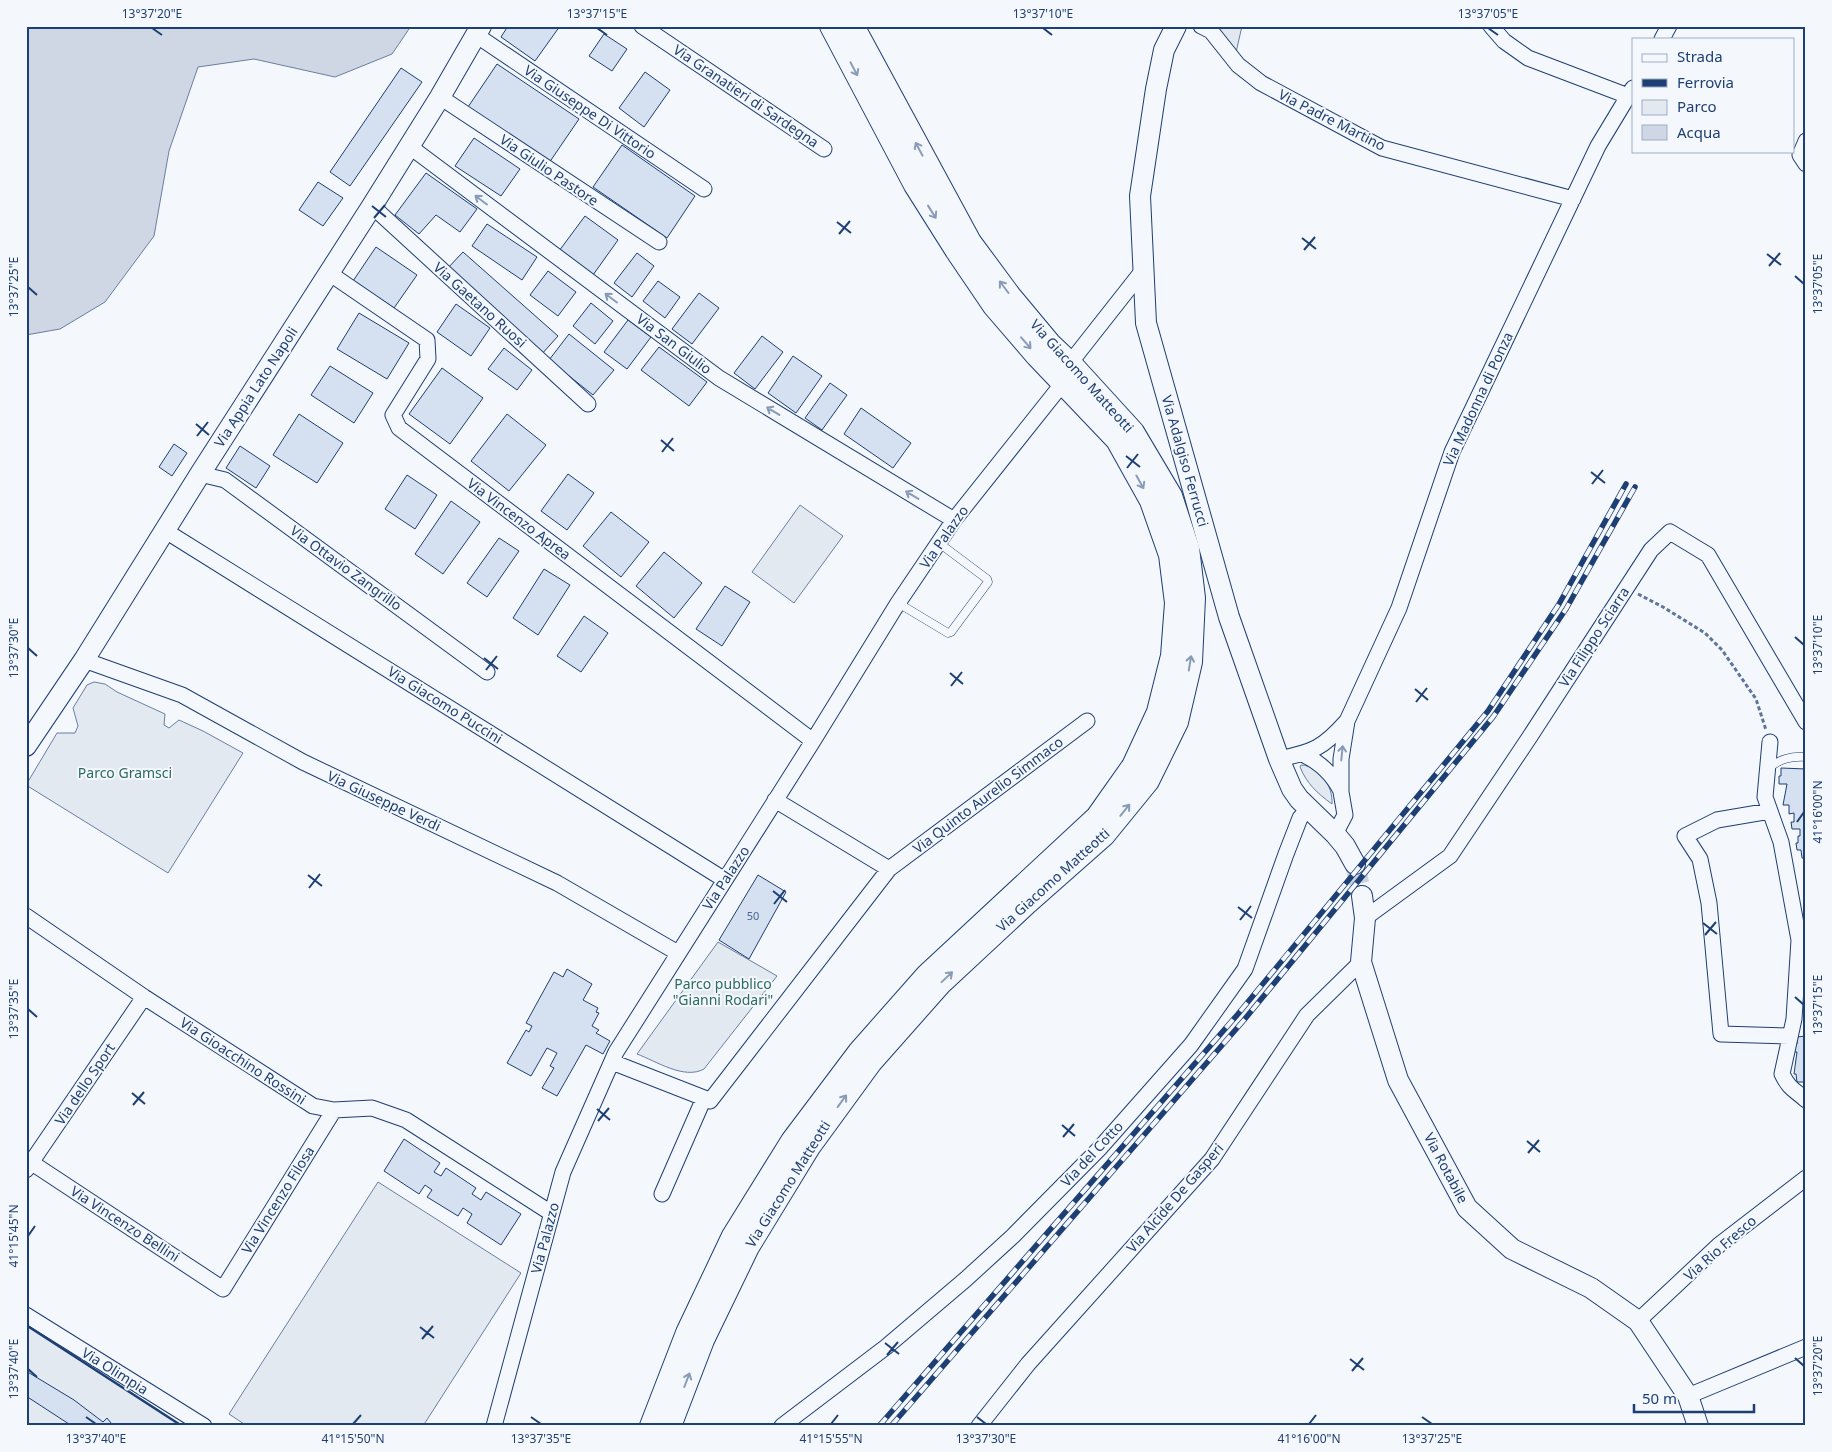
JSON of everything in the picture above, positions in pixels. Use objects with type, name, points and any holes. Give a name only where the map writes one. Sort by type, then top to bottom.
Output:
[{"type":"main road","name":"Via Giacomo Matteotti","points":[[670,1426],[702,1340],[748,1247],[809,1147],[871,1062],[940,984],[1104,835],[1148,781],[1177,722],[1191,662],[1193,590],[1188,548],[1171,496],[1133,432],[1067,373],[1037,356],[994,306],[915,185],[831,26]]},
{"type":"main road","name":"Via Giacomo Matteotti","points":[[651,1426],[687,1333],[733,1236],[792,1141],[859,1052],[927,974],[1096,817],[1134,766],[1158,712],[1172,656],[1176,603],[1170,555],[1151,501],[1117,440],[1067,373],[1044,337],[970,242],[853,26]]},
{"type":"street","name":"Via Granatieri di Sardegna","points":[[642,26],[824,150]]},
{"type":"street","name":"Via Adalgiso Ferrucci","points":[[1176,26],[1164,50],[1156,89],[1140,196],[1146,323],[1229,617],[1279,760],[1292,789],[1308,809],[1335,834],[1345,846],[1355,864]]},
{"type":"street","name":"Via Padre Martino","points":[[1201,26],[1211,31],[1238,65],[1261,83],[1382,148],[1573,199]]},
{"type":"street","points":[[1492,26],[1504,41],[1528,58],[1631,92]]},
{"type":"street","points":[[1663,38],[1669,26]]},
{"type":"street","name":"Via Appia Lato Napoli","points":[[26,746],[84,660],[164,530],[372,206],[479,31]]},
{"type":"street","name":"Via Giuseppe Di Vittorio","points":[[479,31],[704,189]]},
{"type":"street","name":"Via Madonna di Ponza","points":[[1335,834],[1345,815],[1341,792],[1341,759],[1347,721],[1399,608],[1452,452],[1598,146],[1631,92]]},
{"type":"street","name":"Via Giulio Pastore","points":[[440,97],[659,242]]},
{"type":"street","points":[[1806,141],[1800,155],[1806,164]]},
{"type":"street","name":"Via San Giulio","points":[[409,146],[718,378],[954,520]]},
{"type":"street","name":"Via Gaetano Ruosi","points":[[372,206],[588,404]]},
{"type":"street","name":"Via Palazzo","points":[[494,1426],[563,1172],[616,1052],[898,603],[954,520],[1144,269]]},
{"type":"street","name":"Via Vincenzo Aprea","points":[[328,273],[427,340],[428,360],[393,415],[399,428],[813,741]]},
{"type":"street","name":"Via Ottavio Zangrillo","points":[[200,474],[225,480],[487,672]]},
{"type":"street","name":"Via Giacomo Puccini","points":[[164,530],[725,880]]},
{"type":"street","name":"Via Filippo Sciarra","points":[[1365,918],[1450,856],[1651,550],[1670,532],[1708,554],[1806,722]]},
{"type":"street","name":"Via Giuseppe Verdi","points":[[84,660],[182,696],[303,762],[557,883],[678,953]]},
{"type":"street","name":"Via Quinto Aurelio Simmaco","points":[[704,1098],[710,1100],[889,869],[1087,720]]},
{"type":"street","name":"Via Madonna di Ponza","points":[[1279,760],[1316,750],[1331,739],[1347,721]]},
{"type":"street","points":[[1770,742],[1765,797],[1782,842],[1799,940],[1794,1019],[1782,1074],[1789,1088],[1803,1095]]},
{"type":"street","points":[[1302,754],[1326,769],[1341,792]]},
{"type":"street","points":[[776,800],[889,869]]},
{"type":"street","name":"Via del Cotto","points":[[782,1426],[886,1347],[1013,1236],[1099,1149],[1191,1045],[1245,970],[1300,818],[1308,809]]},
{"type":"street","points":[[1770,810],[1717,820],[1685,836],[1700,859],[1709,903],[1721,1034],[1790,1036]]},
{"type":"street","points":[[1361,962],[1365,918],[1362,896]]},
{"type":"street","name":"Via Gioacchino Rossini","points":[[26,916],[144,998],[313,1106],[334,1110],[372,1108],[406,1120],[552,1213]]},
{"type":"street","name":"Via Rotabile","points":[[1361,962],[1398,1080],[1467,1208],[1512,1249],[1591,1288],[1638,1321],[1688,1396],[1698,1426]]},
{"type":"street","name":"Via Alcide De Gasperi","points":[[979,1426],[1028,1364],[1212,1159],[1307,1015],[1361,962]]},
{"type":"street","name":"Via dello Sport","points":[[28,1164],[144,998]]},
{"type":"street","points":[[612,1062],[704,1098],[662,1194]]},
{"type":"street","name":"Via Vincenzo Filosa","points":[[223,1289],[334,1110]]},
{"type":"street","name":"Via Vincenzo Bellini","points":[[28,1164],[223,1289]]},
{"type":"street","name":"Via Rio Fresco","points":[[1638,1321],[1720,1245],[1806,1178]]},
{"type":"street","name":"Via Olimpia","points":[[26,1315],[204,1426]]},
{"type":"street","points":[[1688,1396],[1806,1347]]},
{"type":"lane","points":[[898,603],[948,633],[951,632],[988,582],[988,579],[939,543]]},
{"type":"lane","points":[[1768,768],[1779,760],[1792,756],[1806,757]]},
{"type":"path","points":[[1626,588],[1663,607],[1705,633],[1722,650],[1756,699],[1770,742]]},
{"type":"green space","points":[[800,505],[843,536],[794,603],[752,572]]},
{"type":"green space","name":"Parco Gramsci","points":[[94,682],[105,684],[117,692],[165,714],[164,725],[169,728],[179,720],[243,753],[168,873],[26,785],[57,733],[75,733],[78,726],[73,708],[87,685]]},
{"type":"green space","points":[[1301,765],[1314,769],[1324,778],[1330,790],[1332,804],[1309,783],[1300,767]]},
{"type":"green space","name":"Parco pubblico \"Gianni Rodari\"","points":[[718,942],[777,976],[704,1069],[696,1072],[679,1071],[637,1054]]},
{"type":"green space","points":[[378,1182],[521,1273],[423,1426],[247,1426],[229,1414]]},
{"type":"green space","points":[[26,1325],[182,1426],[26,1426]]},
{"type":"shaded area","points":[[1211,26],[1242,26],[1235,57]]},
{"type":"water","points":[[26,26],[411,26],[392,54],[335,77],[254,59],[198,67],[169,151],[154,236],[105,302],[60,329],[26,335]]},
{"type":"building","points":[[508,26],[560,26],[535,61],[501,37]]},
{"type":"building","points":[[604,34],[627,49],[612,71],[589,56]]},
{"type":"building","points":[[497,64],[579,119],[549,163],[468,107]]},
{"type":"building","points":[[401,68],[422,82],[350,186],[330,172]]},
{"type":"building","points":[[645,72],[670,90],[644,127],[619,108]]},
{"type":"building","points":[[474,138],[520,169],[501,196],[455,166]]},
{"type":"building","points":[[622,145],[695,196],[667,238],[593,187]]},
{"type":"building","points":[[426,173],[477,209],[460,232],[436,215],[419,234],[395,215]]},
{"type":"building","points":[[318,182],[343,198],[323,226],[299,210]]},
{"type":"building","points":[[585,216],[618,240],[593,275],[559,251]]},
{"type":"building","points":[[487,224],[537,257],[522,280],[472,246]]},
{"type":"building","points":[[376,247],[417,275],[394,308],[353,281]]},
{"type":"building","points":[[463,252],[558,336],[541,355],[446,270]]},
{"type":"building","points":[[637,253],[654,266],[632,297],[614,283]]},
{"type":"building","points":[[548,271],[576,292],[558,316],[530,295]]},
{"type":"building","points":[[658,281],[680,297],[665,318],[643,301]]},
{"type":"building","points":[[699,293],[719,308],[692,344],[672,329]]},
{"type":"building","points":[[591,303],[613,321],[595,344],[573,326]]},
{"type":"building","points":[[456,304],[490,328],[471,356],[437,332]]},
{"type":"building","points":[[359,313],[409,343],[387,379],[337,349]]},
{"type":"building","points":[[628,320],[651,337],[627,369],[604,352]]},
{"type":"building","points":[[569,334],[614,370],[593,395],[549,360]]},
{"type":"building","points":[[762,336],[783,352],[755,389],[734,373]]},
{"type":"building","points":[[659,347],[707,382],[689,406],[641,370]]},
{"type":"building","points":[[504,348],[532,370],[517,390],[488,369]]},
{"type":"building","points":[[793,356],[822,376],[796,413],[768,393]]},
{"type":"building","points":[[330,366],[373,393],[354,423],[311,395]]},
{"type":"building","points":[[442,368],[483,398],[450,444],[409,414]]},
{"type":"building","points":[[830,383],[847,395],[822,430],[805,418]]},
{"type":"building","points":[[861,408],[911,443],[893,468],[844,434]]},
{"type":"building","points":[[299,414],[343,443],[317,483],[273,455]]},
{"type":"building","points":[[507,414],[546,445],[509,491],[471,461]]},
{"type":"building","points":[[174,444],[187,453],[172,476],[159,467]]},
{"type":"building","points":[[240,446],[270,466],[256,488],[226,468]]},
{"type":"building","points":[[568,474],[594,493],[567,530],[541,511]]},
{"type":"building","points":[[407,475],[437,495],[415,529],[385,509]]},
{"type":"building","points":[[451,501],[480,522],[443,574],[415,554]]},
{"type":"building","points":[[611,512],[649,542],[621,577],[583,546]]},
{"type":"building","points":[[499,538],[519,551],[487,597],[467,583]]},
{"type":"building","points":[[664,552],[702,583],[674,618],[636,586]]},
{"type":"building","points":[[544,569],[570,585],[538,635],[513,618]]},
{"type":"building","points":[[725,586],[750,602],[722,646],[696,629]]},
{"type":"building","points":[[584,616],[608,633],[581,672],[557,656]]},
{"type":"building","points":[[1781,768],[1806,769],[1806,859],[1802,858],[1801,850],[1797,850],[1796,843],[1798,843],[1798,836],[1800,836],[1800,829],[1792,829],[1791,822],[1794,822],[1794,813],[1789,814],[1789,805],[1783,805],[1787,784],[1779,784]]},
{"type":"building","points":[[758,875],[786,892],[749,959],[719,940]]},
{"type":"building","points":[[567,969],[592,984],[583,1000],[598,1008],[596,1012],[599,1013],[592,1026],[599,1030],[596,1033],[610,1041],[603,1054],[586,1045],[557,1096],[542,1088],[554,1068],[550,1066],[557,1053],[547,1048],[531,1076],[507,1063],[526,1030],[529,1032],[532,1026],[526,1023],[554,972],[563,977]]},
{"type":"building","points":[[1806,1036],[1806,1082],[1797,1082],[1796,1074],[1794,1074],[1797,1052],[1794,1052],[1794,1044],[1797,1044],[1797,1037]]},
{"type":"building","points":[[404,1139],[440,1163],[434,1172],[441,1176],[446,1168],[476,1188],[472,1194],[481,1200],[486,1192],[521,1214],[501,1245],[467,1223],[472,1214],[463,1208],[458,1216],[427,1197],[432,1190],[425,1185],[419,1194],[384,1171]]},
{"type":"building","points":[[26,1371],[74,1400],[103,1422],[107,1418],[111,1423],[109,1426],[72,1426],[26,1396]]},
{"type":"tunnel","points":[[1355,864],[1362,896]]},
{"type":"railway","points":[[879,1426],[1238,1014],[1488,711],[1559,604],[1626,484]]},
{"type":"railway","points":[[891,1426],[1244,1020],[1493,717],[1566,609],[1635,487]]},
{"type":"wall","points":[[26,1325],[182,1426]]}]
